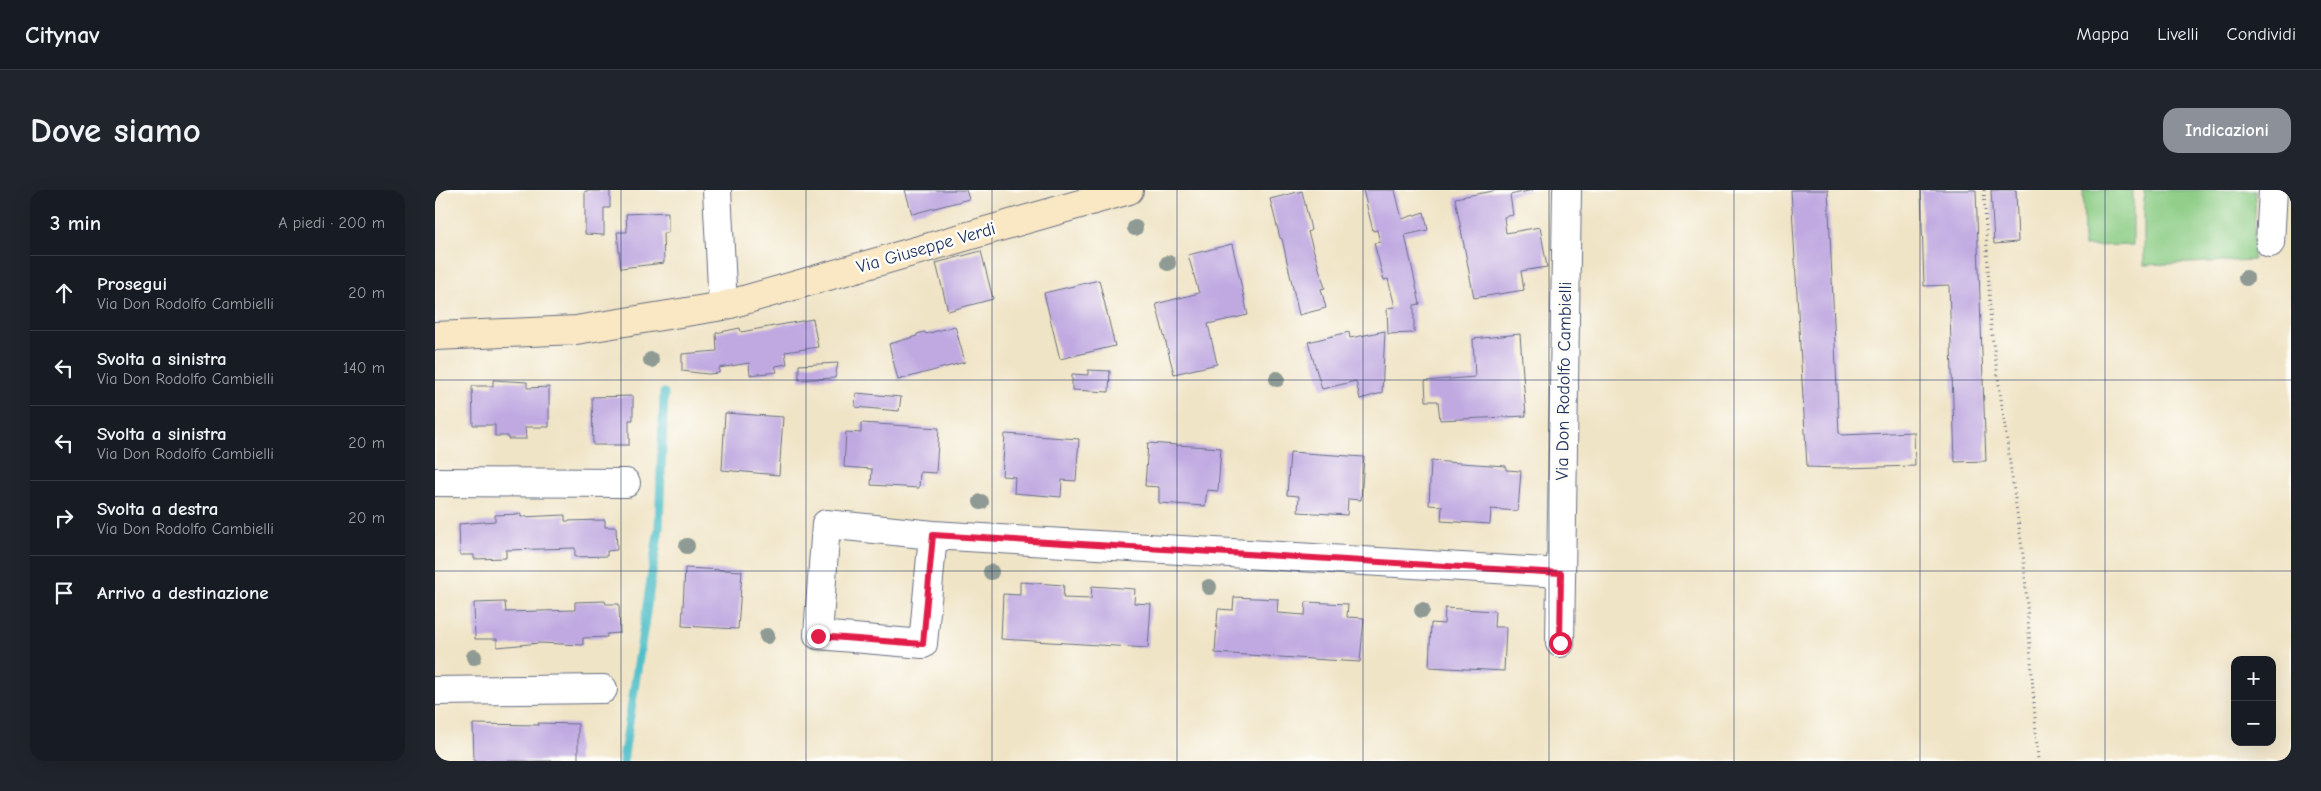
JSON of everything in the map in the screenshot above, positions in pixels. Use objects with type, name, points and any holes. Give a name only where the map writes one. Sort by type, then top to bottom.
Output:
[{"type":"street","points":[[717,190],[723,306]]},
{"type":"street","name":"Via Giuseppe Verdi","points":[[435,336],[577,330],[723,306],[1129,190]]},
{"type":"street","name":"Via Don Rodolfo Cambielli","points":[[1560,643],[1567,190]]},
{"type":"street","points":[[2270,243],[2273,190]]},
{"type":"street","points":[[435,482],[626,483]]},
{"type":"street","points":[[933,535],[923,644],[818,636],[826,524],[933,535],[1561,573]]},
{"type":"street","points":[[435,691],[603,689]]},
{"type":"path","points":[[1984,190],[1991,328],[2024,562],[2038,761]]},
{"type":"green space","points":[[2083,190],[2133,190],[2133,245],[2084,246]]},
{"type":"green space","points":[[2144,190],[2256,190],[2253,260],[2144,265]]},
{"type":"building","points":[[905,190],[966,190],[969,199],[912,214]]},
{"type":"building","points":[[1363,190],[1395,190],[1402,219],[1424,212],[1428,230],[1405,235],[1420,304],[1414,305],[1414,333],[1388,334],[1387,308],[1395,307],[1388,279],[1384,280],[1374,243],[1380,242],[1377,230],[1373,231]]},
{"type":"building","points":[[1498,190],[1533,190],[1510,195],[1513,215],[1504,217],[1506,233],[1540,227],[1547,267],[1521,271],[1524,290],[1474,298],[1455,198]]},
{"type":"building","points":[[1791,190],[1828,190],[1839,433],[1842,435],[1914,432],[1915,466],[1807,467]]},
{"type":"building","points":[[1921,190],[1976,190],[1986,461],[1955,462],[1949,285],[1924,286]]},
{"type":"building","points":[[1991,190],[2016,190],[2018,242],[1994,244]]},
{"type":"building","points":[[585,191],[610,191],[610,208],[604,208],[604,235],[585,234]]},
{"type":"building","points":[[1302,191],[1311,230],[1308,232],[1325,288],[1321,289],[1326,308],[1299,315],[1282,239],[1280,238],[1270,199]]},
{"type":"building","points":[[668,212],[668,233],[663,233],[664,263],[621,268],[617,232],[627,232],[626,214]]},
{"type":"building","points":[[1232,244],[1248,315],[1208,324],[1217,364],[1174,374],[1156,304],[1199,293],[1188,255]]},
{"type":"building","points":[[981,251],[993,299],[948,311],[936,263]]},
{"type":"building","points":[[1099,280],[1115,346],[1060,359],[1044,293]]},
{"type":"building","points":[[813,319],[818,347],[785,352],[787,364],[775,366],[777,372],[750,375],[749,363],[719,368],[719,373],[708,374],[682,371],[682,354],[717,351],[716,333],[740,328],[741,332]]},
{"type":"building","points":[[955,326],[965,362],[898,380],[889,344],[917,336],[917,334],[925,332],[926,334]]},
{"type":"building","points":[[1385,331],[1382,393],[1360,399],[1356,381],[1322,389],[1308,342],[1349,332],[1350,338]]},
{"type":"building","points":[[1520,334],[1526,416],[1440,420],[1438,401],[1426,401],[1425,381],[1475,377],[1473,339]]},
{"type":"building","points":[[838,363],[835,378],[799,380],[799,365]]},
{"type":"building","points":[[1088,370],[1110,371],[1109,392],[1072,390],[1072,374],[1088,375]]},
{"type":"building","points":[[493,380],[527,382],[527,388],[549,387],[549,427],[525,427],[526,439],[508,439],[508,436],[495,436],[495,425],[473,425],[472,386],[493,386]]},
{"type":"building","points":[[856,393],[901,397],[899,411],[855,407]]},
{"type":"building","points":[[633,396],[633,420],[629,420],[629,445],[593,445],[592,397]]},
{"type":"building","points":[[725,413],[783,417],[779,475],[722,470]]},
{"type":"building","points":[[861,423],[939,428],[936,473],[920,472],[919,488],[871,485],[872,469],[844,467],[846,432],[861,433]]},
{"type":"building","points":[[1005,434],[1079,439],[1076,481],[1062,480],[1061,497],[1014,493],[1015,477],[1002,476]]},
{"type":"building","points":[[1148,443],[1221,448],[1218,491],[1207,490],[1205,506],[1159,503],[1159,487],[1145,486]]},
{"type":"building","points":[[1290,452],[1364,457],[1361,500],[1348,499],[1347,515],[1298,512],[1299,496],[1287,495]]},
{"type":"building","points":[[1431,461],[1506,466],[1506,470],[1521,471],[1518,511],[1491,509],[1490,524],[1441,521],[1442,506],[1429,505]]},
{"type":"building","points":[[521,514],[521,517],[565,515],[565,521],[605,520],[605,527],[616,527],[617,550],[607,551],[607,556],[575,557],[575,548],[506,550],[506,558],[474,559],[474,555],[460,555],[459,524],[495,521],[495,515]]},
{"type":"building","points":[[685,568],[742,571],[738,629],[682,626]]},
{"type":"building","points":[[1020,582],[1064,585],[1063,598],[1091,599],[1092,586],[1135,589],[1134,603],[1151,604],[1148,648],[1001,639],[1003,594],[1020,595]]},
{"type":"building","points":[[1234,597],[1278,599],[1277,613],[1305,615],[1306,602],[1348,604],[1347,617],[1364,618],[1360,662],[1215,653],[1218,609],[1233,610]]},
{"type":"building","points":[[605,601],[606,604],[619,604],[620,633],[607,634],[607,637],[583,638],[583,645],[540,643],[497,647],[497,639],[475,639],[474,603],[505,602],[506,612],[575,610],[575,602]]},
{"type":"building","points":[[1445,608],[1495,611],[1494,627],[1506,627],[1504,671],[1429,667],[1431,623],[1444,624]]},
{"type":"building","points":[[538,723],[578,724],[578,761],[474,761],[473,724],[539,725]]},
{"type":"waterway","points":[[623,761],[659,528],[664,393]]},
{"type":"route","points":[[818,636],[923,644],[933,535],[1561,573],[1560,643]]}]
